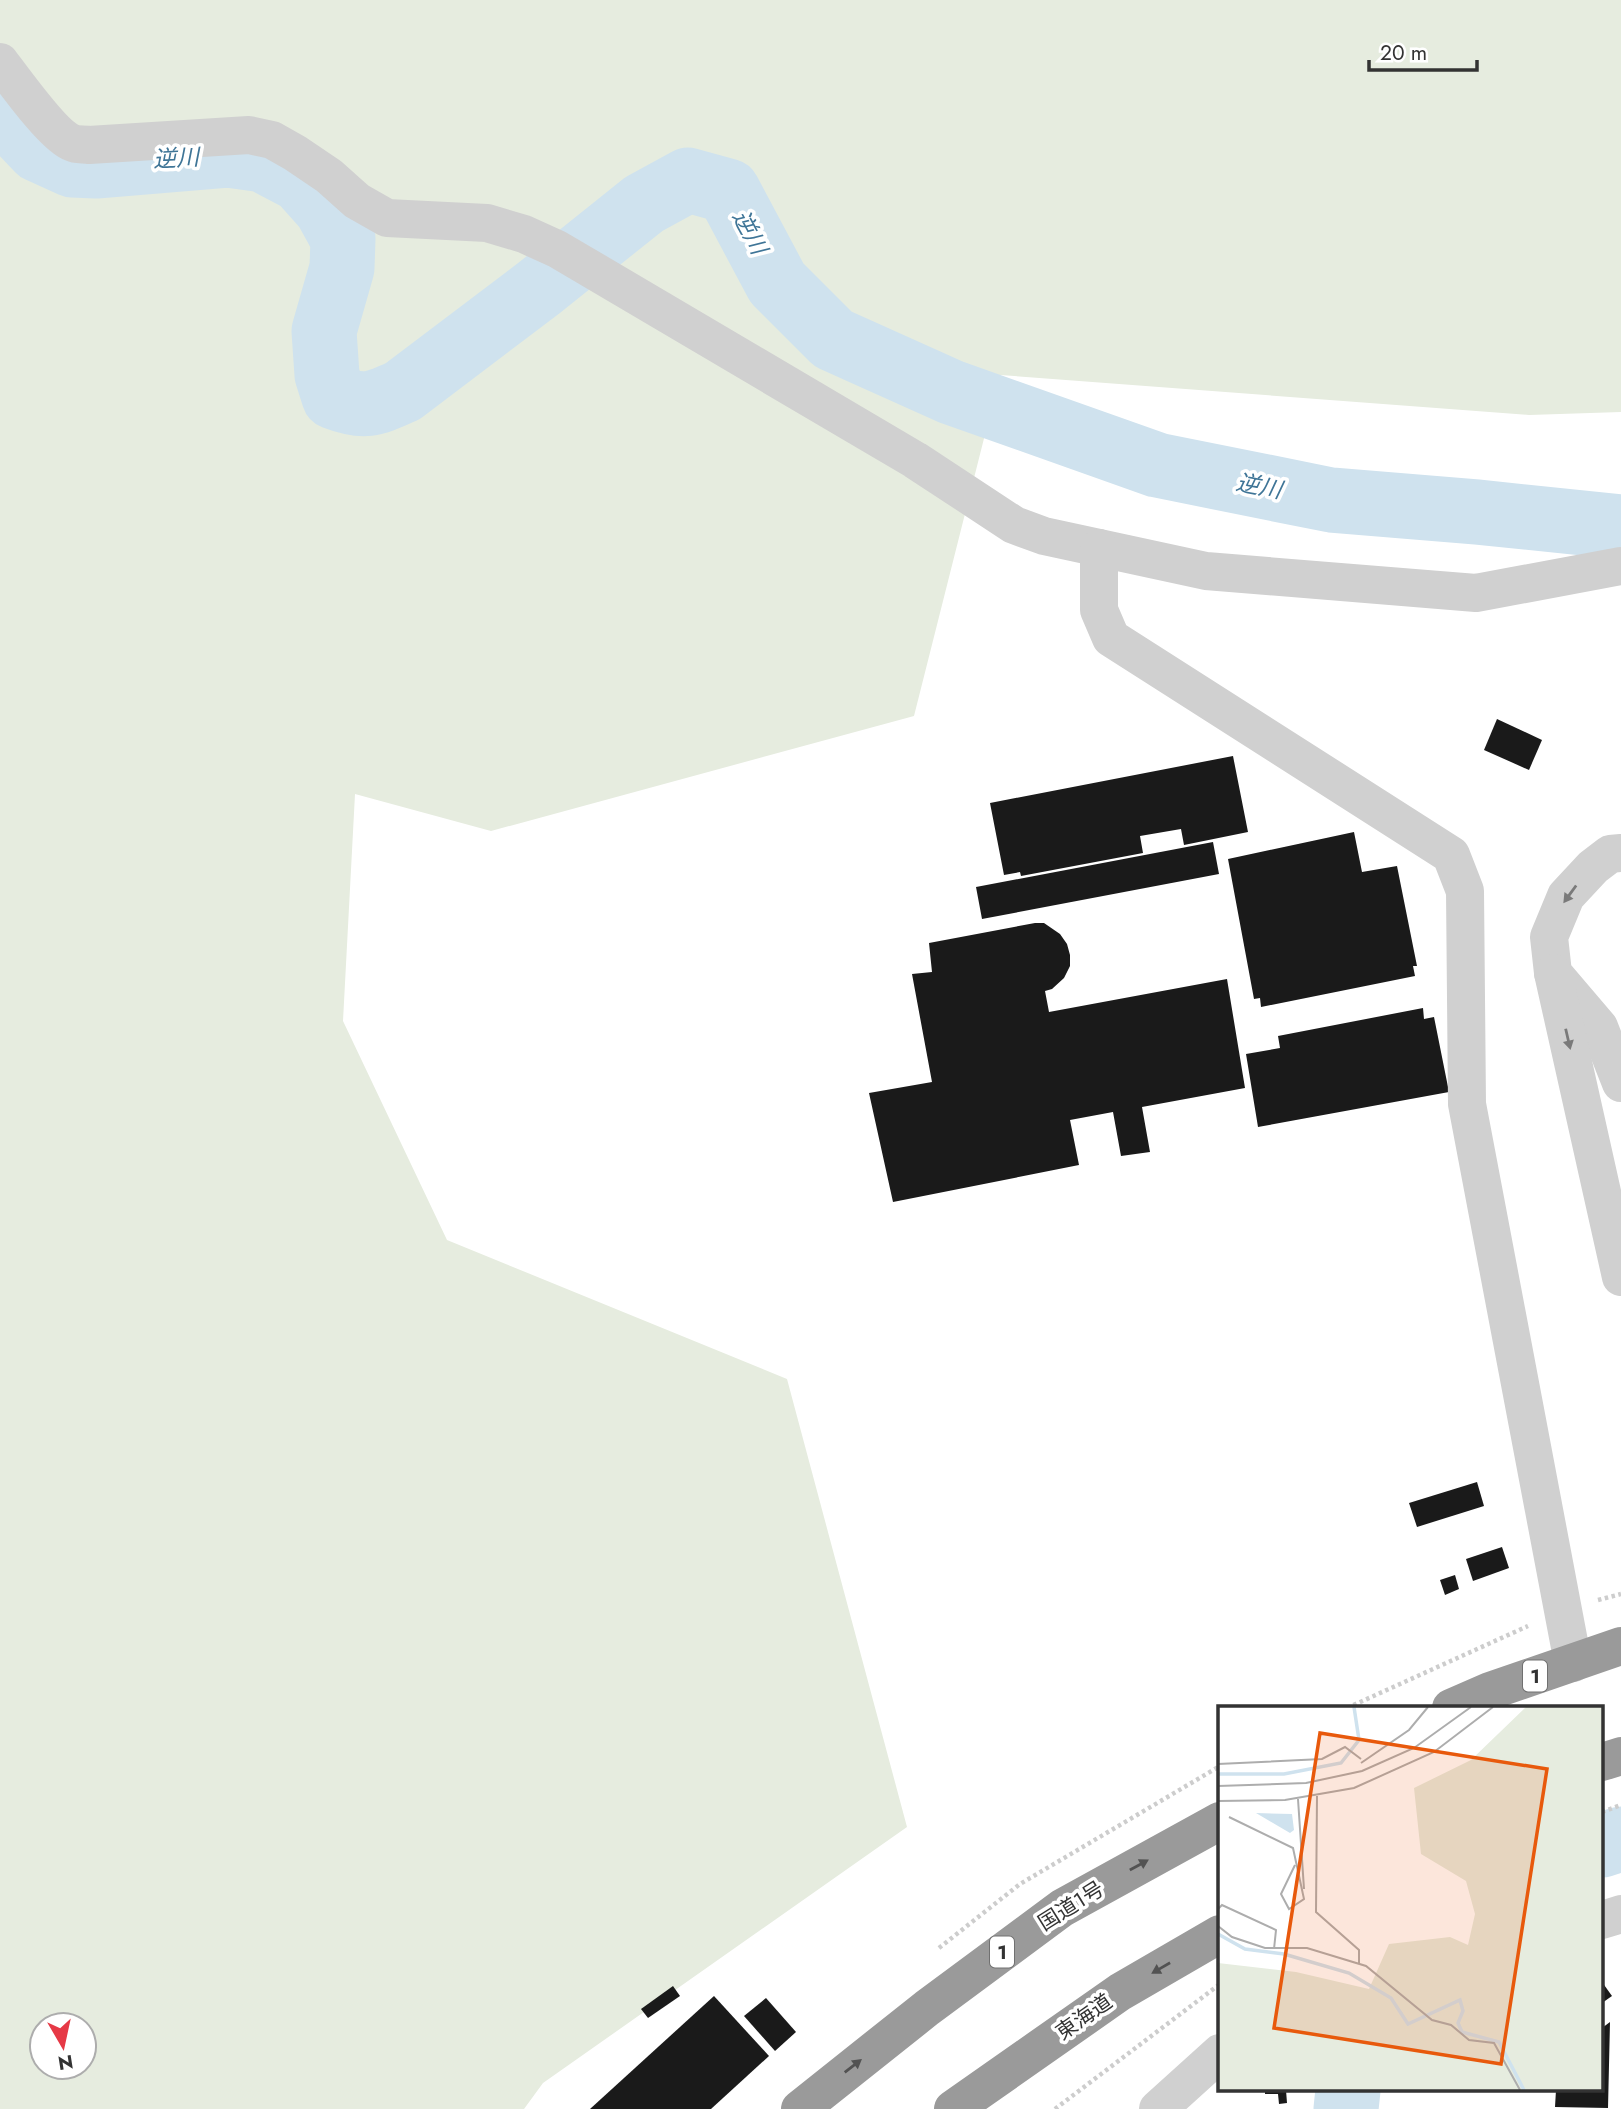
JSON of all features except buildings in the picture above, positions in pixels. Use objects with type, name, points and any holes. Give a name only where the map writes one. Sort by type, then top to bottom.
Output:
[{"type":"highway","name":"1","points":[[1456,1706],[1490,1691],[1621,1646]]},
{"type":"highway","points":[[1604,1761],[1621,1756]]},
{"type":"highway","name":"国道1号","points":[[800,2109],[928,2008],[1062,1908],[1218,1822]]},
{"type":"highway","name":"東海道","points":[[953,2109],[1120,1992],[1218,1935]]},
{"type":"street","points":[[0,61],[21,91],[71,143],[89,145],[249,135],[272,140],[328,176],[357,201],[387,218],[487,223],[524,234],[558,249],[915,460],[1014,524],[1044,536],[1206,572],[1476,593],[1621,566]]},
{"type":"street","points":[[1098,548],[1099,610],[1111,638],[1451,855],[1465,891],[1467,1104],[1573,1663]]},
{"type":"street","points":[[1621,853],[1610,855],[1593,867],[1566,896],[1549,937],[1553,973],[1621,1277]]},
{"type":"street","points":[[1553,973],[1599,1027],[1621,1083]]},
{"type":"street","points":[[1604,1919],[1621,1914]]},
{"type":"street","points":[[1157,2109],[1218,2055]]},
{"type":"path","points":[[1351,1706],[1563,1610],[1621,1594]]},
{"type":"path","points":[[1604,1811],[1621,1805]]},
{"type":"path","points":[[1055,2109],[1218,1986]]},
{"type":"shaded area","points":[[0,0],[1621,0],[1621,412],[1529,415],[1000,375],[914,716],[491,831],[355,794],[343,1021],[447,1240],[787,1379],[907,1827],[543,2083],[524,2109],[0,2109]]},
{"type":"waterway","name":"逆川","points":[[0,109],[39,150],[72,165],[96,166],[228,155],[263,160],[301,180],[326,208],[343,239],[342,268],[324,331],[327,375],[334,397],[345,401],[369,403],[403,391],[644,204],[688,180],[728,191],[777,283],[833,339],[951,392],[1157,465],[1331,500],[1621,527]]},
{"type":"waterway","points":[[1604,1844],[1621,1839]]},
{"type":"waterway","points":[[1346,2109],[1348,2092]]}]
